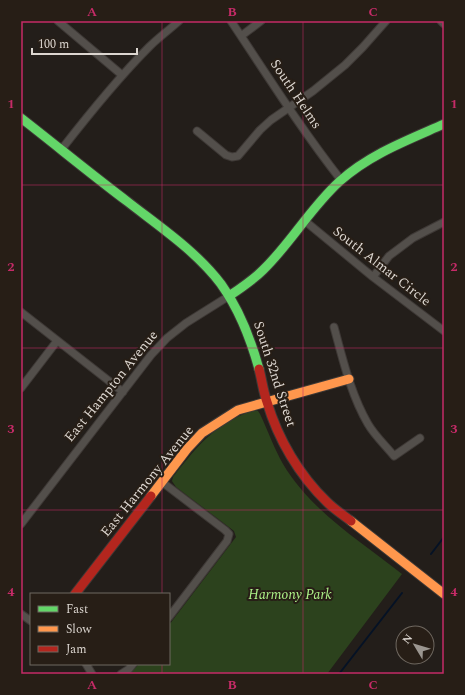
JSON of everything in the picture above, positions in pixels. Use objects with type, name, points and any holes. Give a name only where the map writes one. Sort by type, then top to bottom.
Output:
[{"type":"street","points":[[58,21],[122,75]]},
{"type":"street","points":[[61,150],[122,75],[150,46],[179,21]]},
{"type":"street","name":"South Helms","points":[[231,21],[324,158],[341,180]]},
{"type":"street","points":[[241,36],[261,21]]},
{"type":"street","points":[[197,131],[226,155],[235,157],[240,154],[266,124],[318,87],[345,65],[368,43],[386,21]]},
{"type":"street","points":[[441,21],[444,24]]},
{"type":"street","name":"South 32nd Street","points":[[21,118],[182,245],[213,275],[229,296],[248,333],[267,402],[278,431],[288,451],[313,488],[328,503],[444,594]]},
{"type":"street","name":"East Hampton Avenue","points":[[21,524],[151,355],[167,338],[186,323],[252,281],[267,267],[341,180],[357,167],[387,149],[444,124]]},
{"type":"street","name":"South Almar Circle","points":[[305,221],[373,277],[444,332]]},
{"type":"street","points":[[373,277],[389,256],[413,238],[444,222]]},
{"type":"street","points":[[21,312],[123,392]]},
{"type":"street","points":[[334,327],[349,379],[361,411],[369,426],[394,456],[420,438]]},
{"type":"street","points":[[21,388],[57,340]]},
{"type":"street","name":"East Harmony Avenue","points":[[76,593],[187,449],[202,433],[238,410],[349,379]]},
{"type":"street","points":[[162,482],[229,534],[227,541],[170,616]]},
{"type":"street","points":[[21,614],[30,620]]},
{"type":"street","points":[[87,665],[92,674]]},
{"type":"street","points":[[121,674],[132,665]]},
{"type":"green space","name":"Harmony Park","points":[[253,410],[258,411],[283,464],[294,481],[322,511],[337,524],[402,574],[327,674],[129,674],[138,665],[170,665],[170,624],[236,537],[234,531],[176,487],[172,481],[173,477],[199,445],[217,430],[239,416]]},
{"type":"waterway","points":[[431,554],[444,537]]},
{"type":"waterway","points":[[339,674],[402,593]]},
{"type":"traffic: fast","points":[[21,118],[177,240],[211,272],[221,284],[239,314],[259,369]]},
{"type":"traffic: fast","points":[[229,296],[251,281],[263,270],[320,202],[352,171],[390,148],[444,124]]},
{"type":"traffic: slow","points":[[151,496],[187,449],[202,433],[238,410],[349,379]]},
{"type":"traffic: slow","points":[[351,521],[444,594]]},
{"type":"traffic: jam","points":[[259,369],[264,394],[283,443],[307,480],[327,502],[351,521]]},
{"type":"traffic: jam","points":[[76,593],[151,496]]}]
